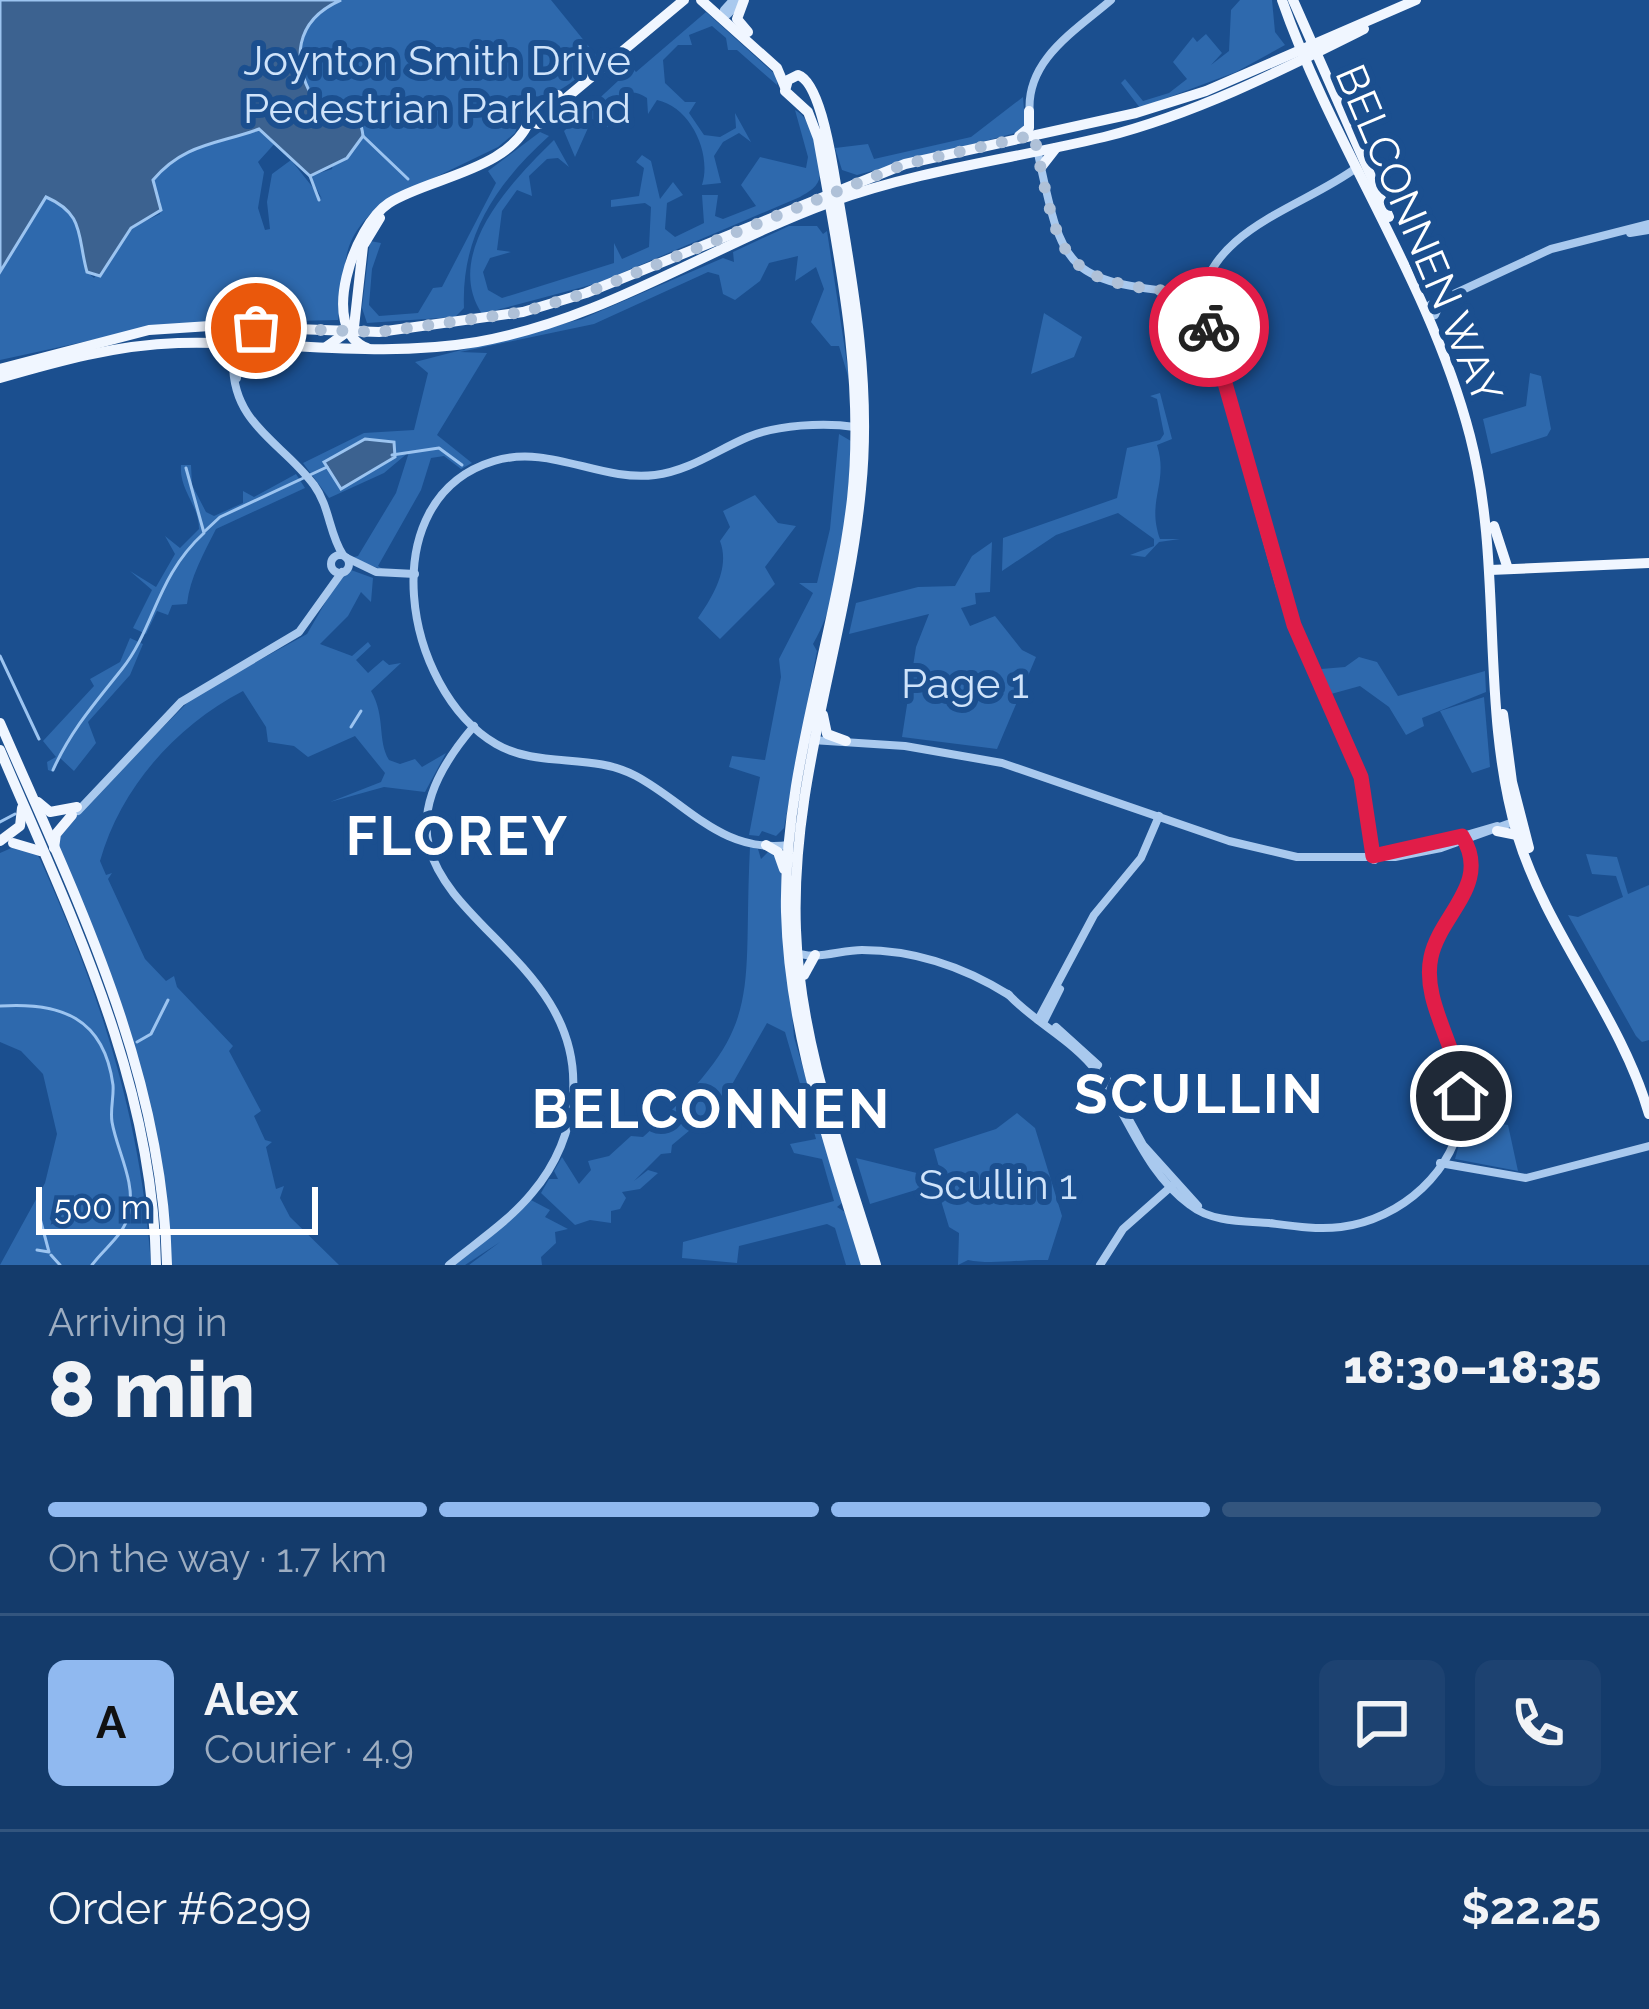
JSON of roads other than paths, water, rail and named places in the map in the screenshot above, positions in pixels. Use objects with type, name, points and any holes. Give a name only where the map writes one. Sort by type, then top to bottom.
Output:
[{"type":"main road","points":[[400,350],[359,345],[349,333],[348,263],[392,208],[484,167],[538,116],[679,0]]},
{"type":"main road","name":"BELCONNEN WAY","points":[[1282,0],[1321,88],[1431,304],[1480,462],[1494,526],[1499,709],[1512,824],[1563,933],[1649,1090]]},
{"type":"main road","points":[[127,340],[400,350],[476,342],[577,316],[866,178],[1016,138],[1143,118],[1416,0]]},
{"type":"main road","points":[[1294,3],[1311,34],[1339,37]]},
{"type":"main road","name":"BELCONNEN WAY","points":[[1294,3],[1306,49],[1322,72],[1363,170]]},
{"type":"main road","points":[[722,6],[748,32]]},
{"type":"main road","points":[[722,6],[813,92],[822,120],[865,414],[822,700],[786,829],[766,842],[782,857],[790,906],[801,940],[812,953],[802,996],[866,1265]]},
{"type":"main road","points":[[722,6],[777,68],[785,88],[809,114],[825,150],[844,176],[866,178]]},
{"type":"main road","points":[[1322,72],[1324,55],[1339,37]]},
{"type":"main road","points":[[833,196],[1058,146],[1285,67],[1306,49]]},
{"type":"main road","points":[[1285,67],[1305,69],[1321,88]]},
{"type":"main road","points":[[785,88],[790,78],[801,76]]},
{"type":"main road","points":[[798,103],[813,92]]},
{"type":"main road","points":[[1029,111],[1037,127],[1048,132]]},
{"type":"main road","points":[[1016,138],[1029,128],[1029,111]]},
{"type":"main road","points":[[314,331],[341,321],[348,263],[365,225],[383,208],[490,158],[538,116]]},
{"type":"main road","points":[[1031,152],[1041,169],[1058,146]]},
{"type":"main road","points":[[825,150],[825,177],[833,196]]},
{"type":"main road","points":[[795,212],[825,177]]},
{"type":"main road","points":[[841,241],[850,201],[878,185]]},
{"type":"main road","points":[[795,212],[823,217],[841,241]]},
{"type":"main road","points":[[0,373],[127,340],[209,326],[349,333],[457,325],[542,307],[725,244]]},
{"type":"main road","points":[[314,350],[339,343],[349,333],[358,305],[364,247]]},
{"type":"main road","points":[[348,263],[359,276]]},
{"type":"main road","points":[[848,289],[860,447]]},
{"type":"main road","points":[[358,305],[363,323],[379,332]]},
{"type":"main road","points":[[200,343],[225,350],[236,365],[250,352],[272,347]]},
{"type":"main road","points":[[855,390],[852,416],[835,428],[860,447]]},
{"type":"main road","name":"BELCONNEN WAY","points":[[1480,462],[1496,568]]},
{"type":"main road","points":[[1496,568],[1649,563]]},
{"type":"main road","points":[[831,631],[800,818],[790,906],[790,974],[805,1063],[876,1265]]},
{"type":"main road","points":[[805,786],[816,755],[840,743],[824,729],[822,700]]},
{"type":"main road","points":[[1499,709],[1511,723],[1501,737]]},
{"type":"main road","points":[[0,723],[53,874],[123,1035],[149,1173],[156,1265]]},
{"type":"main road","points":[[0,750],[12,765]]},
{"type":"main road","points":[[20,782],[46,811],[79,808]]},
{"type":"main road","points":[[3,843],[23,821],[20,782]]},
{"type":"main road","points":[[790,906],[793,804]]},
{"type":"main road","points":[[54,849],[56,834],[79,808]]},
{"type":"main road","points":[[3,843],[39,828]]},
{"type":"main road","points":[[39,828],[54,849],[123,1035],[155,1144],[167,1265]]},
{"type":"main road","points":[[3,843],[36,847],[53,874]]},
{"type":"main road","name":"BELCONNEN WAY","points":[[1620,1034],[1649,1114]]},
{"type":"street","points":[[1031,152],[1034,135],[1029,111],[1039,67],[1111,0]]},
{"type":"street","points":[[1041,169],[1054,228],[1081,268],[1119,286],[1204,297]]},
{"type":"street","points":[[1363,170],[1340,178],[1239,239],[1209,274],[1204,297],[1205,333],[1284,594],[1361,777],[1375,857]]},
{"type":"street","points":[[1431,304],[1551,249],[1649,227]]},
{"type":"street","points":[[242,329],[237,345],[237,392],[256,430],[301,470],[326,507],[338,568]]},
{"type":"street","points":[[789,844],[749,841],[698,824],[626,771],[527,757],[476,729],[435,676],[420,636],[415,576],[418,539],[433,505],[455,482],[488,463],[534,456],[652,476],[764,431],[856,428],[865,414]]},
{"type":"street","points":[[334,537],[345,557],[376,572],[415,576]]},
{"type":"street","points":[[39,828],[79,808],[181,702],[279,646],[314,614],[345,557]]},
{"type":"street","points":[[338,568],[345,557]]},
{"type":"street","points":[[338,568],[415,576]]},
{"type":"street","points":[[449,1265],[521,1205],[548,1172],[572,1108],[566,1034],[536,978],[454,899],[439,876],[427,834],[433,790],[453,754],[476,729]]},
{"type":"street","points":[[810,739],[980,758],[1278,854],[1353,859],[1395,855],[1512,824]]},
{"type":"street","points":[[1041,1019],[1094,915],[1147,843],[1157,815]]},
{"type":"street","points":[[796,859],[789,844],[800,818]]},
{"type":"street","points":[[788,942],[812,953],[922,957],[971,973],[1041,1019],[1091,1066],[1135,1142],[1175,1186],[1209,1214],[1346,1226],[1392,1210],[1424,1184],[1449,1153],[1461,1096],[1459,1066],[1430,988],[1429,968],[1438,936],[1465,897],[1471,868],[1463,839]]},
{"type":"street","points":[[790,974],[812,953]]},
{"type":"street","points":[[1442,1165],[1461,1096]]},
{"type":"street","points":[[1442,1165],[1526,1178],[1649,1147]]},
{"type":"street","points":[[1100,1265],[1110,1248],[1175,1186]]},
{"type":"waterway","points":[[363,136],[408,179]]},
{"type":"waterway","points":[[310,176],[319,200]]},
{"type":"waterway","points":[[392,455],[439,448],[462,465]]},
{"type":"waterway","points":[[205,531],[220,517],[327,467]]},
{"type":"waterway","points":[[53,770],[76,729],[133,653],[176,567],[204,533],[186,468]]},
{"type":"waterway","points":[[0,656],[39,739]]},
{"type":"waterway","points":[[351,727],[361,711]]},
{"type":"waterway","points":[[0,822],[15,814]]},
{"type":"waterway","points":[[137,1042],[151,1034],[168,1000]]},
{"type":"waterway","points":[[0,1006],[42,1007],[76,1018],[100,1043],[108,1062],[112,1122],[130,1201],[123,1228],[92,1265]]},
{"type":"waterway","points":[[37,1250],[49,1252],[38,1211]]},
{"type":"waterway","points":[[51,1255],[60,1265]]},
{"type":"district","name":"FLOREY","points":[[458,836]]},
{"type":"district","name":"SCULLIN","points":[[1200,1094]]},
{"type":"district","name":"BELCONNEN","points":[[712,1109]]},
{"type":"park label","name":"Joynton Smith Drive Pedestrian Parkland","points":[[437,84]]},
{"type":"park label","name":"Page 1","points":[[965,683]]},
{"type":"park label","name":"Scullin 1","points":[[998,1184]]}]
